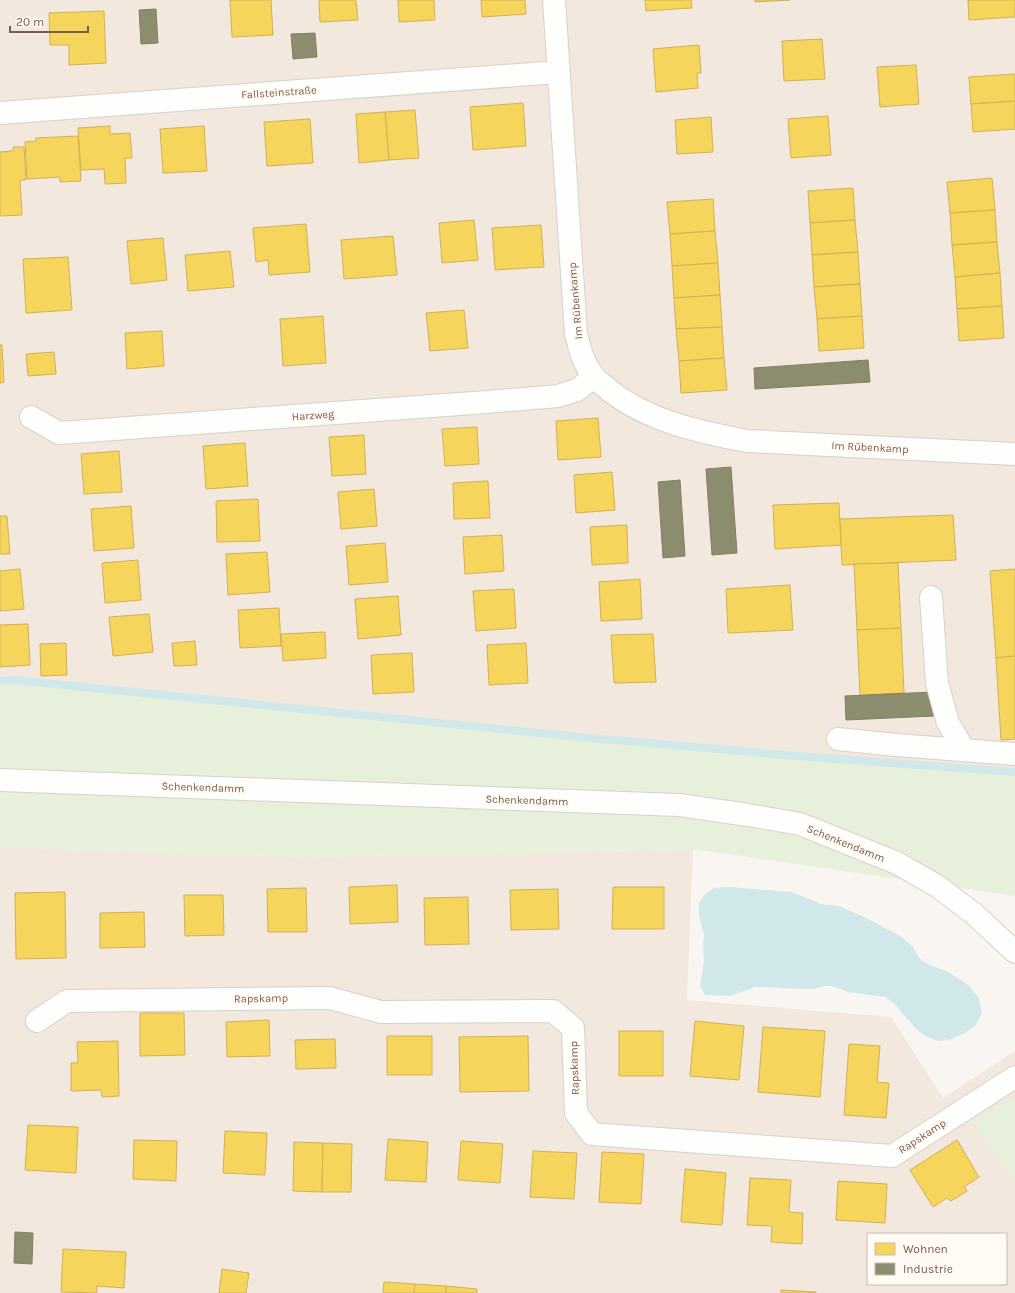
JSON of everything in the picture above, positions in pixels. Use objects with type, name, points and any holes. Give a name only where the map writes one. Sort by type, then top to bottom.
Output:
[{"type":"street","name":"Im Rübenkamp","points":[[554,0],[576,334],[582,357],[594,378],[624,402],[669,422],[716,435],[747,441],[1015,454]]},
{"type":"street","name":"Fallsteinstraße","points":[[0,113],[559,72]]},
{"type":"street","name":"Harzweg","points":[[30,417],[58,433],[558,396],[577,390],[594,378]]},
{"type":"street","points":[[931,597],[934,647],[939,690],[948,723],[964,750]]},
{"type":"street","points":[[838,739],[1015,754]]},
{"type":"street","name":"Schenkendamm","points":[[0,780],[679,805],[748,815],[800,824],[897,863],[937,886],[973,913],[1015,952]]},
{"type":"street","name":"Rapskamp","points":[[37,1021],[68,1001],[330,998],[381,1012],[553,1011],[573,1028],[576,1113],[592,1134],[892,1156],[1015,1077]]},
{"type":"shaded area","points":[[0,0],[1015,0],[1015,772],[809,757],[15,680],[0,681]]},
{"type":"shaded area","points":[[0,847],[307,857],[693,849],[687,1000],[891,1017],[943,1098],[1015,1051],[1015,1293],[0,1293]]},
{"type":"green space","points":[[15,680],[809,757],[1015,772],[1015,896],[693,849],[307,857],[0,847],[0,681]]},
{"type":"green space","points":[[1015,1098],[1015,1184],[973,1121]]},
{"type":"water","points":[[728,887],[792,892],[821,904],[838,906],[862,916],[902,937],[913,947],[919,958],[928,964],[950,973],[968,985],[979,998],[982,1013],[975,1026],[963,1034],[949,1040],[938,1041],[925,1036],[915,1028],[894,1003],[885,997],[848,992],[832,986],[823,986],[814,989],[755,987],[730,996],[705,995],[700,986],[704,962],[704,934],[699,917],[699,903],[704,895],[714,888]]},
{"type":"building: Wohnen","points":[[230,0],[271,0],[273,35],[232,37]]},
{"type":"building: Wohnen","points":[[319,0],[356,0],[358,20],[320,22]]},
{"type":"building: Wohnen","points":[[398,0],[434,0],[435,20],[399,22]]},
{"type":"building: Wohnen","points":[[481,0],[525,0],[526,14],[482,17]]},
{"type":"building: Wohnen","points":[[645,0],[691,0],[692,8],[646,11]]},
{"type":"building: Wohnen","points":[[755,0],[790,0],[755,2]]},
{"type":"building: Wohnen","points":[[968,0],[1015,0],[1015,17],[969,20]]},
{"type":"building: Wohnen","points":[[104,11],[106,63],[69,65],[69,45],[50,45],[49,13]]},
{"type":"building: Wohnen","points":[[822,39],[825,79],[784,81],[782,41]]},
{"type":"building: Wohnen","points":[[699,45],[701,73],[697,73],[698,88],[656,92],[653,49]]},
{"type":"building: Wohnen","points":[[916,65],[919,104],[880,107],[877,67]]},
{"type":"building: Wohnen","points":[[1015,74],[1015,101],[971,104],[969,77]]},
{"type":"building: Wohnen","points":[[1015,101],[1015,129],[973,132],[971,104]]},
{"type":"building: Wohnen","points":[[523,103],[526,146],[473,150],[470,107]]},
{"type":"building: Wohnen","points":[[415,110],[419,158],[389,160],[385,112]]},
{"type":"building: Wohnen","points":[[385,112],[389,160],[359,163],[356,114]]},
{"type":"building: Wohnen","points":[[828,116],[831,155],[791,158],[788,119]]},
{"type":"building: Wohnen","points":[[711,117],[713,152],[677,154],[675,120]]},
{"type":"building: Wohnen","points":[[310,119],[313,163],[267,166],[264,122]]},
{"type":"building: Wohnen","points":[[110,126],[110,134],[130,133],[132,158],[125,158],[126,183],[105,184],[104,169],[81,170],[78,128]]},
{"type":"building: Wohnen","points":[[204,126],[207,171],[163,173],[160,129]]},
{"type":"building: Wohnen","points":[[78,136],[81,181],[60,182],[60,177],[27,179],[25,142],[36,141],[36,138]]},
{"type":"building: Wohnen","points":[[13,147],[24,147],[26,180],[20,180],[22,215],[0,216],[0,152],[13,151]]},
{"type":"building: Wohnen","points":[[992,178],[995,210],[950,213],[947,182]]},
{"type":"building: Wohnen","points":[[853,188],[855,220],[810,223],[808,191]]},
{"type":"building: Wohnen","points":[[713,199],[715,231],[670,234],[667,202]]},
{"type":"building: Wohnen","points":[[995,210],[997,242],[952,245],[950,213]]},
{"type":"building: Wohnen","points":[[474,220],[478,260],[442,263],[439,223]]},
{"type":"building: Wohnen","points":[[855,220],[858,252],[812,255],[810,223]]},
{"type":"building: Wohnen","points":[[306,224],[310,272],[269,275],[268,260],[256,262],[253,228]]},
{"type":"building: Wohnen","points":[[541,225],[544,267],[495,270],[492,228]]},
{"type":"building: Wohnen","points":[[715,231],[718,263],[672,266],[670,234]]},
{"type":"building: Wohnen","points":[[393,236],[397,275],[344,279],[341,240]]},
{"type":"building: Wohnen","points":[[163,238],[167,280],[131,284],[127,241]]},
{"type":"building: Wohnen","points":[[997,242],[1000,273],[955,277],[952,245]]},
{"type":"building: Wohnen","points":[[230,251],[234,287],[188,291],[185,255]]},
{"type":"building: Wohnen","points":[[858,252],[860,284],[814,287],[812,255]]},
{"type":"building: Wohnen","points":[[68,257],[72,310],[26,313],[23,259]]},
{"type":"building: Wohnen","points":[[718,263],[720,295],[674,298],[672,266]]},
{"type":"building: Wohnen","points":[[1000,273],[1002,306],[957,309],[955,277]]},
{"type":"building: Wohnen","points":[[860,284],[862,316],[817,319],[814,287]]},
{"type":"building: Wohnen","points":[[720,295],[722,327],[676,329],[674,298]]},
{"type":"building: Wohnen","points":[[1002,306],[1004,338],[959,341],[957,309]]},
{"type":"building: Wohnen","points":[[464,310],[468,348],[430,351],[426,313]]},
{"type":"building: Wohnen","points":[[323,316],[326,363],[283,366],[280,319]]},
{"type":"building: Wohnen","points":[[862,316],[864,348],[819,351],[817,319]]},
{"type":"building: Wohnen","points":[[722,327],[724,358],[679,361],[676,329]]},
{"type":"building: Wohnen","points":[[162,331],[164,366],[127,369],[125,333]]},
{"type":"building: Wohnen","points":[[0,345],[2,345],[4,382],[0,383]]},
{"type":"building: Wohnen","points":[[54,352],[56,374],[28,376],[26,354]]},
{"type":"building: Wohnen","points":[[724,358],[727,390],[681,393],[679,361]]},
{"type":"building: Wohnen","points":[[598,418],[601,457],[558,460],[556,421]]},
{"type":"building: Wohnen","points":[[477,427],[479,464],[445,466],[442,429]]},
{"type":"building: Wohnen","points":[[364,435],[366,474],[332,476],[329,437]]},
{"type":"building: Wohnen","points":[[245,443],[248,486],[206,489],[203,446]]},
{"type":"building: Wohnen","points":[[119,451],[122,492],[84,494],[81,454]]},
{"type":"building: Wohnen","points":[[612,472],[615,510],[576,513],[574,475]]},
{"type":"building: Wohnen","points":[[488,481],[490,518],[454,519],[453,483]]},
{"type":"building: Wohnen","points":[[374,489],[377,526],[341,529],[338,492]]},
{"type":"building: Wohnen","points":[[258,499],[260,541],[217,542],[216,501]]},
{"type":"building: Wohnen","points":[[839,503],[841,545],[775,549],[773,505]]},
{"type":"building: Wohnen","points":[[131,506],[134,548],[94,551],[91,509]]},
{"type":"building: Wohnen","points":[[953,515],[956,560],[842,565],[840,519]]},
{"type":"building: Wohnen","points":[[0,516],[7,516],[10,554],[0,554]]},
{"type":"building: Wohnen","points":[[627,525],[628,563],[592,565],[590,527]]},
{"type":"building: Wohnen","points":[[502,535],[504,571],[465,574],[463,537]]},
{"type":"building: Wohnen","points":[[385,543],[388,582],[349,585],[346,546]]},
{"type":"building: Wohnen","points":[[267,552],[270,592],[228,595],[226,554]]},
{"type":"building: Wohnen","points":[[138,560],[141,600],[105,603],[102,563]]},
{"type":"building: Wohnen","points":[[898,563],[901,628],[857,630],[854,564]]},
{"type":"building: Wohnen","points":[[20,569],[24,609],[0,611],[0,571]]},
{"type":"building: Wohnen","points":[[1015,569],[1015,656],[996,658],[990,571]]},
{"type":"building: Wohnen","points":[[640,579],[642,619],[601,621],[599,582]]},
{"type":"building: Wohnen","points":[[790,585],[793,630],[728,633],[726,589]]},
{"type":"building: Wohnen","points":[[514,589],[516,628],[476,631],[473,591]]},
{"type":"building: Wohnen","points":[[398,596],[401,635],[358,639],[355,599]]},
{"type":"building: Wohnen","points":[[279,608],[281,646],[240,648],[238,610]]},
{"type":"building: Wohnen","points":[[149,614],[153,652],[113,656],[109,617]]},
{"type":"building: Wohnen","points":[[28,624],[30,665],[0,667],[0,625]]},
{"type":"building: Wohnen","points":[[901,628],[904,693],[860,695],[857,630]]},
{"type":"building: Wohnen","points":[[325,632],[326,658],[283,661],[281,634]]},
{"type":"building: Wohnen","points":[[653,634],[656,682],[614,683],[611,635]]},
{"type":"building: Wohnen","points":[[195,641],[197,665],[174,666],[172,643]]},
{"type":"building: Wohnen","points":[[66,643],[67,675],[41,676],[40,644]]},
{"type":"building: Wohnen","points":[[526,643],[528,683],[489,685],[487,645]]},
{"type":"building: Wohnen","points":[[412,653],[414,692],[373,694],[371,655]]},
{"type":"building: Wohnen","points":[[1015,656],[1015,739],[1001,740],[996,658]]},
{"type":"building: Wohnen","points":[[397,885],[398,922],[350,924],[349,887]]},
{"type":"building: Wohnen","points":[[613,887],[664,887],[664,929],[612,929]]},
{"type":"building: Wohnen","points":[[306,888],[307,932],[268,932],[267,889]]},
{"type":"building: Wohnen","points":[[558,889],[559,929],[511,930],[510,890]]},
{"type":"building: Wohnen","points":[[65,892],[66,958],[16,959],[15,893]]},
{"type":"building: Wohnen","points":[[184,895],[223,895],[224,935],[185,936]]},
{"type":"building: Wohnen","points":[[468,897],[469,944],[425,945],[424,898]]},
{"type":"building: Wohnen","points":[[144,912],[145,947],[100,948],[100,913]]},
{"type":"building: Wohnen","points":[[140,1013],[184,1013],[185,1055],[140,1056]]},
{"type":"building: Wohnen","points":[[269,1020],[270,1056],[227,1057],[226,1022]]},
{"type":"building: Wohnen","points":[[695,1021],[744,1026],[739,1080],[690,1076]]},
{"type":"building: Wohnen","points":[[763,1027],[825,1031],[820,1097],[758,1092]]},
{"type":"building: Wohnen","points":[[619,1031],[663,1031],[663,1076],[619,1076]]},
{"type":"building: Wohnen","points":[[387,1036],[432,1036],[432,1075],[387,1075]]},
{"type":"building: Wohnen","points":[[528,1036],[529,1091],[460,1092],[459,1037]]},
{"type":"building: Wohnen","points":[[335,1039],[336,1068],[296,1069],[295,1040]]},
{"type":"building: Wohnen","points":[[118,1041],[119,1096],[102,1097],[101,1090],[71,1091],[71,1063],[78,1063],[77,1042]]},
{"type":"building: Wohnen","points":[[849,1044],[880,1046],[877,1082],[889,1083],[886,1118],[844,1115]]},
{"type":"building: Wohnen","points":[[28,1125],[78,1127],[76,1173],[25,1170]]},
{"type":"building: Wohnen","points":[[225,1131],[267,1133],[265,1175],[223,1173]]},
{"type":"building: Wohnen","points":[[388,1139],[428,1142],[426,1182],[385,1180]]},
{"type":"building: Wohnen","points":[[134,1140],[177,1141],[176,1181],[133,1179]]},
{"type":"building: Wohnen","points":[[957,1140],[979,1177],[964,1187],[967,1191],[951,1201],[947,1198],[933,1207],[910,1170]]},
{"type":"building: Wohnen","points":[[461,1141],[503,1144],[500,1183],[458,1180]]},
{"type":"building: Wohnen","points":[[294,1142],[323,1143],[322,1192],[293,1191]]},
{"type":"building: Wohnen","points":[[323,1143],[352,1144],[351,1192],[322,1192]]},
{"type":"building: Wohnen","points":[[533,1151],[577,1153],[574,1199],[530,1197]]},
{"type":"building: Wohnen","points":[[602,1152],[644,1154],[641,1204],[599,1202]]},
{"type":"building: Wohnen","points":[[685,1169],[726,1173],[722,1225],[681,1222]]},
{"type":"building: Wohnen","points":[[750,1178],[791,1180],[789,1212],[803,1213],[802,1244],[771,1242],[772,1226],[747,1225]]},
{"type":"building: Wohnen","points":[[838,1181],[887,1184],[885,1223],[836,1220]]},
{"type":"building: Wohnen","points":[[63,1249],[126,1252],[124,1288],[97,1286],[97,1293],[61,1292]]},
{"type":"building: Wohnen","points":[[222,1269],[249,1273],[246,1293],[219,1293]]},
{"type":"building: Wohnen","points":[[384,1282],[415,1284],[414,1293],[383,1293]]},
{"type":"building: Wohnen","points":[[415,1284],[446,1286],[446,1293],[414,1293]]},
{"type":"building: Wohnen","points":[[446,1286],[477,1289],[477,1293],[446,1293]]},
{"type":"building: Wohnen","points":[[781,1290],[816,1292],[816,1293],[781,1293]]},
{"type":"building: Industrie","points":[[156,9],[158,43],[141,44],[139,10]]},
{"type":"building: Industrie","points":[[315,33],[317,57],[293,59],[291,34]]},
{"type":"building: Industrie","points":[[868,360],[870,382],[755,389],[754,368]]},
{"type":"building: Industrie","points":[[731,467],[737,553],[712,555],[706,469]]},
{"type":"building: Industrie","points":[[680,480],[685,556],[663,558],[658,482]]},
{"type":"building: Industrie","points":[[933,692],[934,716],[846,720],[845,696]]},
{"type":"building: Industrie","points":[[15,1232],[33,1233],[32,1264],[14,1263]]},
{"type":"waterway","points":[[0,681],[15,680],[579,737],[809,757],[1015,772]]}]
